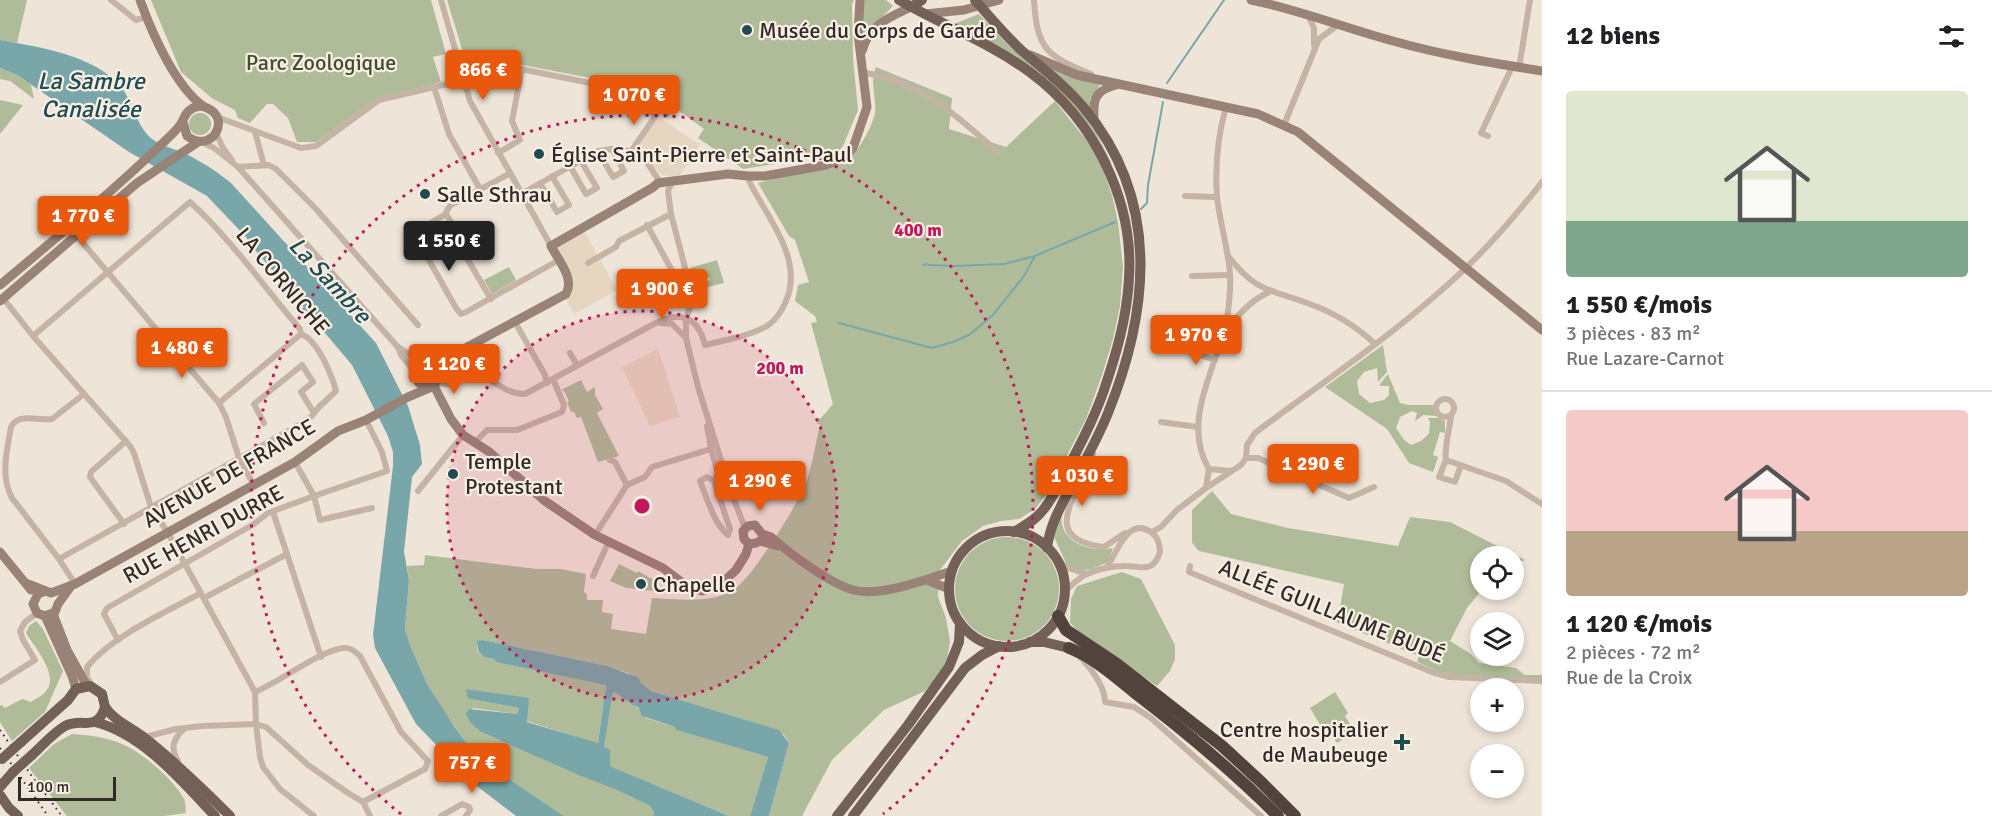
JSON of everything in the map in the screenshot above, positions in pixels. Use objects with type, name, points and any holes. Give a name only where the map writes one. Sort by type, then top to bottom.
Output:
[{"type":"highway","points":[[1058,616],[1066,630],[1117,664],[1222,746],[1295,816]]},
{"type":"highway","points":[[1069,648],[1095,662],[1170,719],[1278,816]]},
{"type":"main road","points":[[140,0],[173,70],[188,112]]},
{"type":"main road","points":[[407,397],[416,376],[428,365],[495,333],[566,294],[570,283],[551,246],[659,186],[728,174],[748,176],[818,167],[846,157],[853,148],[867,108],[858,23],[860,0]]},
{"type":"main road","points":[[899,0],[1030,72],[1071,110],[1102,156],[1117,192],[1126,228],[1130,275],[1125,318],[1113,364],[1099,404],[1083,440],[1049,502],[1038,516],[1014,532]]},
{"type":"main road","points":[[861,57],[864,42],[876,26],[922,0]]},
{"type":"main road","points":[[926,14],[964,10],[977,3],[999,0],[992,20]]},
{"type":"main road","points":[[1251,0],[1308,14],[1438,53],[1542,71]]},
{"type":"main road","points":[[977,3],[1023,51],[1068,91],[1094,121],[1111,147],[1129,189],[1136,214],[1142,256],[1140,294],[1132,343],[1098,436],[1053,519],[1047,548]]},
{"type":"main road","points":[[1023,51],[1077,75],[1258,114],[1298,132],[1542,330]]},
{"type":"main road","points":[[1,299],[137,183],[197,143],[208,140],[217,125],[214,112],[192,98],[173,70]]},
{"type":"main road","points":[[1094,121],[1094,101],[1097,96],[1106,88],[1117,85]]},
{"type":"main road","points":[[0,285],[138,167],[174,132],[192,108],[203,106]]},
{"type":"main road","points":[[183,122],[184,132],[197,143]]},
{"type":"main road","name":"AVENUE DE FRANCE","points":[[73,585],[295,462],[338,431],[370,418],[435,383],[447,363],[495,333]]},
{"type":"main road","points":[[428,365],[437,369],[435,383],[451,419],[463,435],[488,451],[545,501],[595,535],[663,568],[688,587],[702,591],[714,588],[731,575],[746,554],[749,544]]},
{"type":"main road","points":[[416,376],[421,386],[435,383]]},
{"type":"main road","points":[[749,544],[746,542],[744,532],[748,526],[755,525],[761,538]]},
{"type":"main road","points":[[1014,532],[1029,536],[1047,548],[1057,560],[1064,581],[1064,592],[1058,616],[1046,631],[1020,645],[999,646],[974,636],[960,623],[952,607],[949,589],[952,571],[960,555],[972,542],[988,534],[1014,532]]},
{"type":"main road","points":[[749,544],[761,538],[771,537],[818,572],[852,590],[889,589],[952,571]]},
{"type":"main road","points":[[0,552],[4,564],[28,584],[56,597],[58,604]]},
{"type":"main road","points":[[927,580],[949,589]]},
{"type":"main road","points":[[28,584],[35,597],[33,604],[45,614],[67,650],[85,688],[102,694],[105,707],[102,716],[95,722]]},
{"type":"main road","points":[[35,597],[73,585]]},
{"type":"main road","points":[[45,614],[58,604],[73,585]]},
{"type":"main road","points":[[837,816],[919,710],[949,667],[959,642],[960,623]]},
{"type":"main road","points":[[1029,642],[1044,642],[1069,648]]},
{"type":"main road","points":[[853,816],[965,668],[999,646]]},
{"type":"main road","points":[[1,760],[68,700],[85,688]]},
{"type":"main road","points":[[68,700],[68,710],[78,722]]},
{"type":"main road","points":[[105,707],[194,780],[230,816]]},
{"type":"main road","points":[[0,787],[13,772],[64,727],[78,722],[95,722],[124,733],[157,758],[215,816]]},
{"type":"main road","points":[[0,795],[18,816]]},
{"type":"main road","points":[[0,810],[7,816]]},
{"type":"street","points":[[111,0],[136,20],[147,17]]},
{"type":"street","points":[[441,0],[470,101],[551,246]]},
{"type":"street","points":[[1034,0],[1036,28],[1047,51],[1064,63],[1117,85]]},
{"type":"street","points":[[1488,136],[1482,133],[1515,67],[1530,0]]},
{"type":"street","points":[[1308,14],[1314,28],[1314,49]]},
{"type":"street","points":[[1284,125],[1319,39],[1339,24]]},
{"type":"street","points":[[428,365],[398,346],[238,167],[223,148],[217,125],[235,124],[301,148],[316,146],[379,100],[516,68],[620,89],[656,115],[632,150]]},
{"type":"street","points":[[498,153],[520,140],[512,121],[522,69]]},
{"type":"street","points":[[862,72],[894,79],[927,94],[998,152]]},
{"type":"street","points":[[434,87],[449,134],[480,189]]},
{"type":"street","points":[[1206,488],[1209,469],[1202,458],[1197,437],[1198,427],[1203,396],[1226,331],[1230,275],[1217,197],[1217,160],[1226,107]]},
{"type":"street","points":[[255,132],[264,165]]},
{"type":"street","points":[[197,143],[214,148],[238,167],[269,165],[276,169],[316,209],[418,325]]},
{"type":"street","points":[[598,151],[613,177],[624,171],[612,149]]},
{"type":"street","points":[[521,194],[598,151],[612,149],[641,153],[671,214],[692,293],[693,298],[686,319],[686,338],[718,473],[714,481]]},
{"type":"street","points":[[570,166],[586,194],[597,188],[581,161]]},
{"type":"street","points":[[509,174],[451,205],[446,214],[430,223],[421,233],[421,246],[456,308],[461,314],[559,260]]},
{"type":"street","points":[[540,183],[557,212],[569,205],[552,176]]},
{"type":"street","points":[[435,383],[449,384],[469,376],[480,375],[505,390],[522,394],[672,316],[686,319],[700,329],[705,345],[767,325],[782,310],[790,292],[791,280],[787,253],[748,176]]},
{"type":"street","points":[[1152,532],[1206,488],[1241,465],[1246,458],[1247,445],[1255,433],[1438,294],[1502,229],[1542,182]]},
{"type":"street","points":[[1185,196],[1217,197]]},
{"type":"street","name":"LA CORNICHE","points":[[108,272],[190,202],[318,350],[336,392],[314,413]]},
{"type":"street","points":[[446,214],[461,239],[459,245],[490,298]]},
{"type":"street","points":[[588,263],[616,247],[619,241],[671,214]]},
{"type":"street","points":[[647,225],[675,276]]},
{"type":"street","points":[[76,235],[219,403],[239,458],[254,485]]},
{"type":"street","points":[[1227,255],[1247,278],[1269,292],[1309,303],[1333,314],[1375,344]]},
{"type":"street","points":[[686,270],[649,291],[659,308],[685,294],[692,293]]},
{"type":"street","points":[[33,336],[108,272]]},
{"type":"street","points":[[1192,276],[1230,275]]},
{"type":"street","points":[[1226,331],[1244,308],[1256,298],[1269,292]]},
{"type":"street","points":[[1,299],[134,453],[152,507],[168,532],[255,692],[260,757],[267,774],[280,789],[314,816]]},
{"type":"street","points":[[474,443],[487,430],[517,430],[562,412],[564,405],[515,322]]},
{"type":"street","points":[[652,325],[666,322],[672,324],[686,338]]},
{"type":"street","points":[[219,403],[302,334]]},
{"type":"street","points":[[398,346],[401,355],[416,376]]},
{"type":"street","points":[[1185,350],[1215,360]]},
{"type":"street","points":[[570,353],[578,365]]},
{"type":"street","points":[[59,559],[311,417],[314,413],[301,392],[314,382],[302,365],[254,404],[264,423]]},
{"type":"street","points":[[698,387],[744,532],[728,535]]},
{"type":"street","points":[[73,585],[59,559],[7,490],[4,476],[11,428],[15,421],[23,418],[52,419],[84,394]]},
{"type":"street","points":[[1451,415],[1444,451],[1446,460],[1439,477],[1455,482],[1461,465]]},
{"type":"street","name":"RUE HENRI DURRE","points":[[118,640],[104,614],[107,608],[273,512],[387,471],[386,462],[372,433],[370,418]]},
{"type":"street","points":[[1161,422],[1198,427]]},
{"type":"street","points":[[418,491],[463,435]]},
{"type":"street","points":[[1064,592],[1087,574],[1123,566],[1147,568],[1158,558],[1160,543],[1152,532],[1142,528],[1131,531],[1104,548],[1078,541],[1066,525],[1069,505],[1090,464],[1098,436]]},
{"type":"street","points":[[124,524],[90,477],[92,472],[126,441]]},
{"type":"street","points":[[595,535],[627,485],[645,477],[652,468],[711,449]]},
{"type":"street","points":[[1246,458],[1258,458],[1349,498],[1374,486]]},
{"type":"street","points":[[610,460],[615,462],[627,485]]},
{"type":"street","points":[[1446,460],[1506,481],[1542,504]]},
{"type":"street","points":[[295,462],[314,496],[320,520],[372,508]]},
{"type":"street","points":[[1209,469],[1231,471]]},
{"type":"street","points":[[707,477],[714,481],[730,529],[728,535],[721,529],[713,515],[700,481],[707,477]]},
{"type":"street","points":[[273,512],[321,657]]},
{"type":"street","points":[[1106,568],[1125,535],[1131,531]]},
{"type":"street","points":[[593,576],[609,541]]},
{"type":"street","points":[[85,688],[86,671],[92,661],[118,640],[202,595],[287,554]]},
{"type":"street","points":[[1057,560],[1068,568],[1087,574]]},
{"type":"street","name":"ALLÉE GUILLAUME BUDÉ","points":[[1190,566],[1189,572],[1431,672],[1449,677],[1542,681]]},
{"type":"street","points":[[0,682],[35,660],[20,631],[25,622],[45,614]]},
{"type":"street","points":[[255,692],[321,657],[344,648],[355,651],[360,656],[401,732],[428,761],[425,769],[363,801]]},
{"type":"street","points":[[1069,648],[1086,663],[1093,673],[1105,702],[1134,707],[1151,718],[1261,816]]},
{"type":"street","points":[[145,738],[185,728],[256,724],[266,727],[308,765],[363,801],[370,816]]},
{"type":"street","points":[[185,728],[176,737],[172,746],[179,763],[194,780]]},
{"type":"street","points":[[441,816],[462,804],[470,810],[466,816]]},
{"type":"green space","points":[[0,0],[27,0],[17,43],[0,40]]},
{"type":"green space","name":"Parc Zoologique","points":[[151,0],[431,0],[446,54],[433,57],[441,82],[376,99],[316,142],[297,142],[288,118],[273,104],[267,104],[250,123],[238,118],[235,110],[213,99],[181,72]]},
{"type":"green space","points":[[447,0],[854,0],[852,4],[853,58],[858,110],[843,146],[835,155],[743,169],[698,138],[704,129],[675,108],[668,117],[621,84],[512,63],[469,72]]},
{"type":"green space","points":[[863,0],[886,0],[893,6],[864,36],[861,34]]},
{"type":"green space","points":[[979,14],[1008,45],[1058,87],[1082,113],[1096,133],[1111,162],[1108,164],[1053,89],[954,24]]},
{"type":"green space","points":[[1044,66],[1100,85],[1090,99],[1090,110]]},
{"type":"green space","points":[[876,67],[952,98],[949,129],[1006,147],[1055,101],[1087,141],[1101,164],[1112,195],[1118,222],[1123,267],[1120,306],[1113,339],[1086,419],[1048,492],[1035,509],[1019,519],[983,526],[962,541],[940,570],[938,597],[946,618],[950,641],[947,662],[925,691],[884,710],[832,760],[802,816],[769,816],[789,743],[784,735],[775,729],[651,691],[628,673],[608,666],[483,640],[477,642],[477,651],[496,662],[606,684],[598,744],[527,721],[528,698],[470,699],[519,708],[517,714],[472,708],[481,732],[619,791],[650,806],[654,812],[653,816],[564,816],[506,777],[481,757],[466,742],[443,710],[427,684],[405,629],[409,580],[407,566],[424,565],[425,555],[537,569],[561,569],[586,574],[584,592],[587,594],[587,600],[603,600],[602,612],[613,614],[611,629],[646,634],[652,598],[704,599],[724,594],[741,584],[772,543],[799,498],[811,465],[820,425],[817,423],[818,418],[821,418],[833,404],[811,323],[817,322],[815,316],[795,301],[798,285],[809,282],[795,240],[789,236],[758,183],[831,164],[848,164],[873,120],[875,107],[873,79]]},
{"type":"green space","points":[[0,68],[17,75],[31,85],[34,99],[10,81],[0,79]]},
{"type":"green space","points":[[0,100],[23,105],[0,134]]},
{"type":"green space","points":[[200,113],[208,116],[211,124],[208,132],[200,135],[192,132],[189,124],[192,116]]},
{"type":"green space","points":[[717,260],[724,283],[708,287],[706,282],[710,280],[709,277],[705,280],[704,274],[692,278],[690,268]]},
{"type":"green space","points":[[509,267],[516,280],[492,294],[484,280]]},
{"type":"green space","points":[[1383,345],[1387,372],[1378,382],[1377,368],[1364,372],[1357,381],[1359,394],[1370,403],[1384,400],[1389,395],[1389,386],[1380,386],[1380,384],[1388,374],[1400,403],[1433,405],[1436,416],[1423,415],[1415,421],[1417,413],[1412,411],[1400,417],[1396,428],[1404,440],[1411,445],[1421,441],[1429,434],[1428,418],[1445,421],[1445,433],[1440,432],[1433,455],[1438,457],[1433,472],[1409,463],[1387,429],[1325,387]]},
{"type":"green space","points":[[581,380],[587,392],[595,387],[595,395],[603,409],[597,413],[619,456],[598,462],[581,417],[577,418],[574,412],[571,412],[567,402],[569,401],[564,391],[561,390]]},
{"type":"green space","points":[[1212,491],[1231,514],[1288,528],[1398,546],[1410,517],[1450,522],[1497,546],[1470,546],[1470,600],[1474,600],[1450,641],[1470,653],[1470,666],[1516,668],[1525,675],[1542,675],[1542,679],[1459,676],[1438,671],[1417,662],[1419,656],[1334,621],[1340,608],[1344,584],[1199,551],[1192,543],[1192,510]]},
{"type":"green space","points":[[1062,514],[1065,532],[1077,543],[1095,549],[1113,548],[1108,562],[1085,570],[1071,568],[1066,563],[1054,537],[1054,531]]},
{"type":"green space","points":[[1007,537],[1027,541],[1044,552],[1055,569],[1059,589],[1055,609],[1044,626],[1027,637],[1007,641],[987,637],[970,626],[959,609],[955,589],[959,569],[970,552],[987,541]]},
{"type":"green space","points":[[619,564],[637,573],[638,571],[659,583],[654,591],[626,588],[610,581]]},
{"type":"green space","points":[[1122,572],[1141,579],[1175,645],[1175,659],[1170,671],[1157,686],[1081,634],[1070,623],[1071,599],[1077,586]]},
{"type":"green space","points":[[36,621],[43,629],[63,671],[45,712],[12,741],[0,722],[0,706],[5,708],[22,699],[31,702],[44,693],[49,685],[48,669],[26,633],[29,626]]},
{"type":"green space","points":[[614,692],[623,695],[646,718],[675,727],[677,730],[768,757],[750,816],[729,816],[610,766],[610,749],[604,747],[610,702]]},
{"type":"green space","points":[[1335,692],[1348,713],[1345,716],[1355,732],[1337,743],[1327,728],[1323,730],[1310,708]]},
{"type":"green space","points":[[72,734],[110,740],[139,753],[165,775],[179,792],[185,801],[186,813],[164,816],[67,816],[29,768],[54,744]]},
{"type":"shaded area","points":[[656,115],[700,145],[678,178],[663,175],[632,150]]},
{"type":"shaded area","points":[[582,227],[617,290],[574,314],[564,296],[568,291],[551,246]]},
{"type":"shaded area","points":[[658,349],[680,417],[650,426],[622,367]]},
{"type":"water","name":"La Sambre Canalisée","points":[[0,40],[66,54],[82,60],[111,77],[126,94],[147,134],[164,146],[204,164],[232,184],[376,343],[408,406],[420,445],[422,464],[412,477],[404,552],[409,580],[405,629],[410,645],[427,684],[466,742],[506,777],[564,816],[516,816],[473,783],[416,724],[375,648],[373,635],[393,452],[388,436],[352,365],[246,237],[207,196],[129,152],[17,75],[0,68]]},
{"type":"water","points":[[483,640],[608,666],[639,678],[640,682],[651,691],[779,730],[789,743],[769,816],[750,816],[768,757],[676,730],[675,727],[642,716],[638,707],[614,692],[604,747],[610,749],[610,766],[729,816],[653,816],[654,812],[650,806],[481,732],[470,722],[466,714],[469,709],[517,714],[519,708],[470,699],[466,689],[529,698],[527,722],[598,743],[606,685],[496,662],[494,659],[484,657],[478,651],[477,641]]},
{"type":"waterway","points":[[1167,83],[1224,0]]},
{"type":"waterway","points":[[1141,209],[1147,203],[1148,185],[1163,102]]},
{"type":"waterway","points":[[929,265],[1004,264],[1035,256],[1115,222]]},
{"type":"waterway","points":[[839,323],[932,348],[953,342],[969,335],[993,315],[1024,276],[1035,256]]},
{"type":"waterway","points":[[923,265],[927,264]]},
{"type":"railway","points":[[0,730],[62,816]]},
{"type":"railway","points":[[0,748],[48,816]]},
{"type":"place","name":"Musée du Corps de Garde","points":[[747,30]]},
{"type":"place","name":"Église Saint-Pierre et Saint-Paul","points":[[539,154]]},
{"type":"place","name":"Salle Sthrau","points":[[425,194]]},
{"type":"place","name":"Temple Protestant","points":[[453,474]]},
{"type":"place","name":"Chapelle","points":[[641,584]]},
{"type":"place","name":"Centre hospitalier de Maubeuge","points":[[1402,742]]},
{"type":"water label","name":"La Sambre","points":[[330,280]]}]
